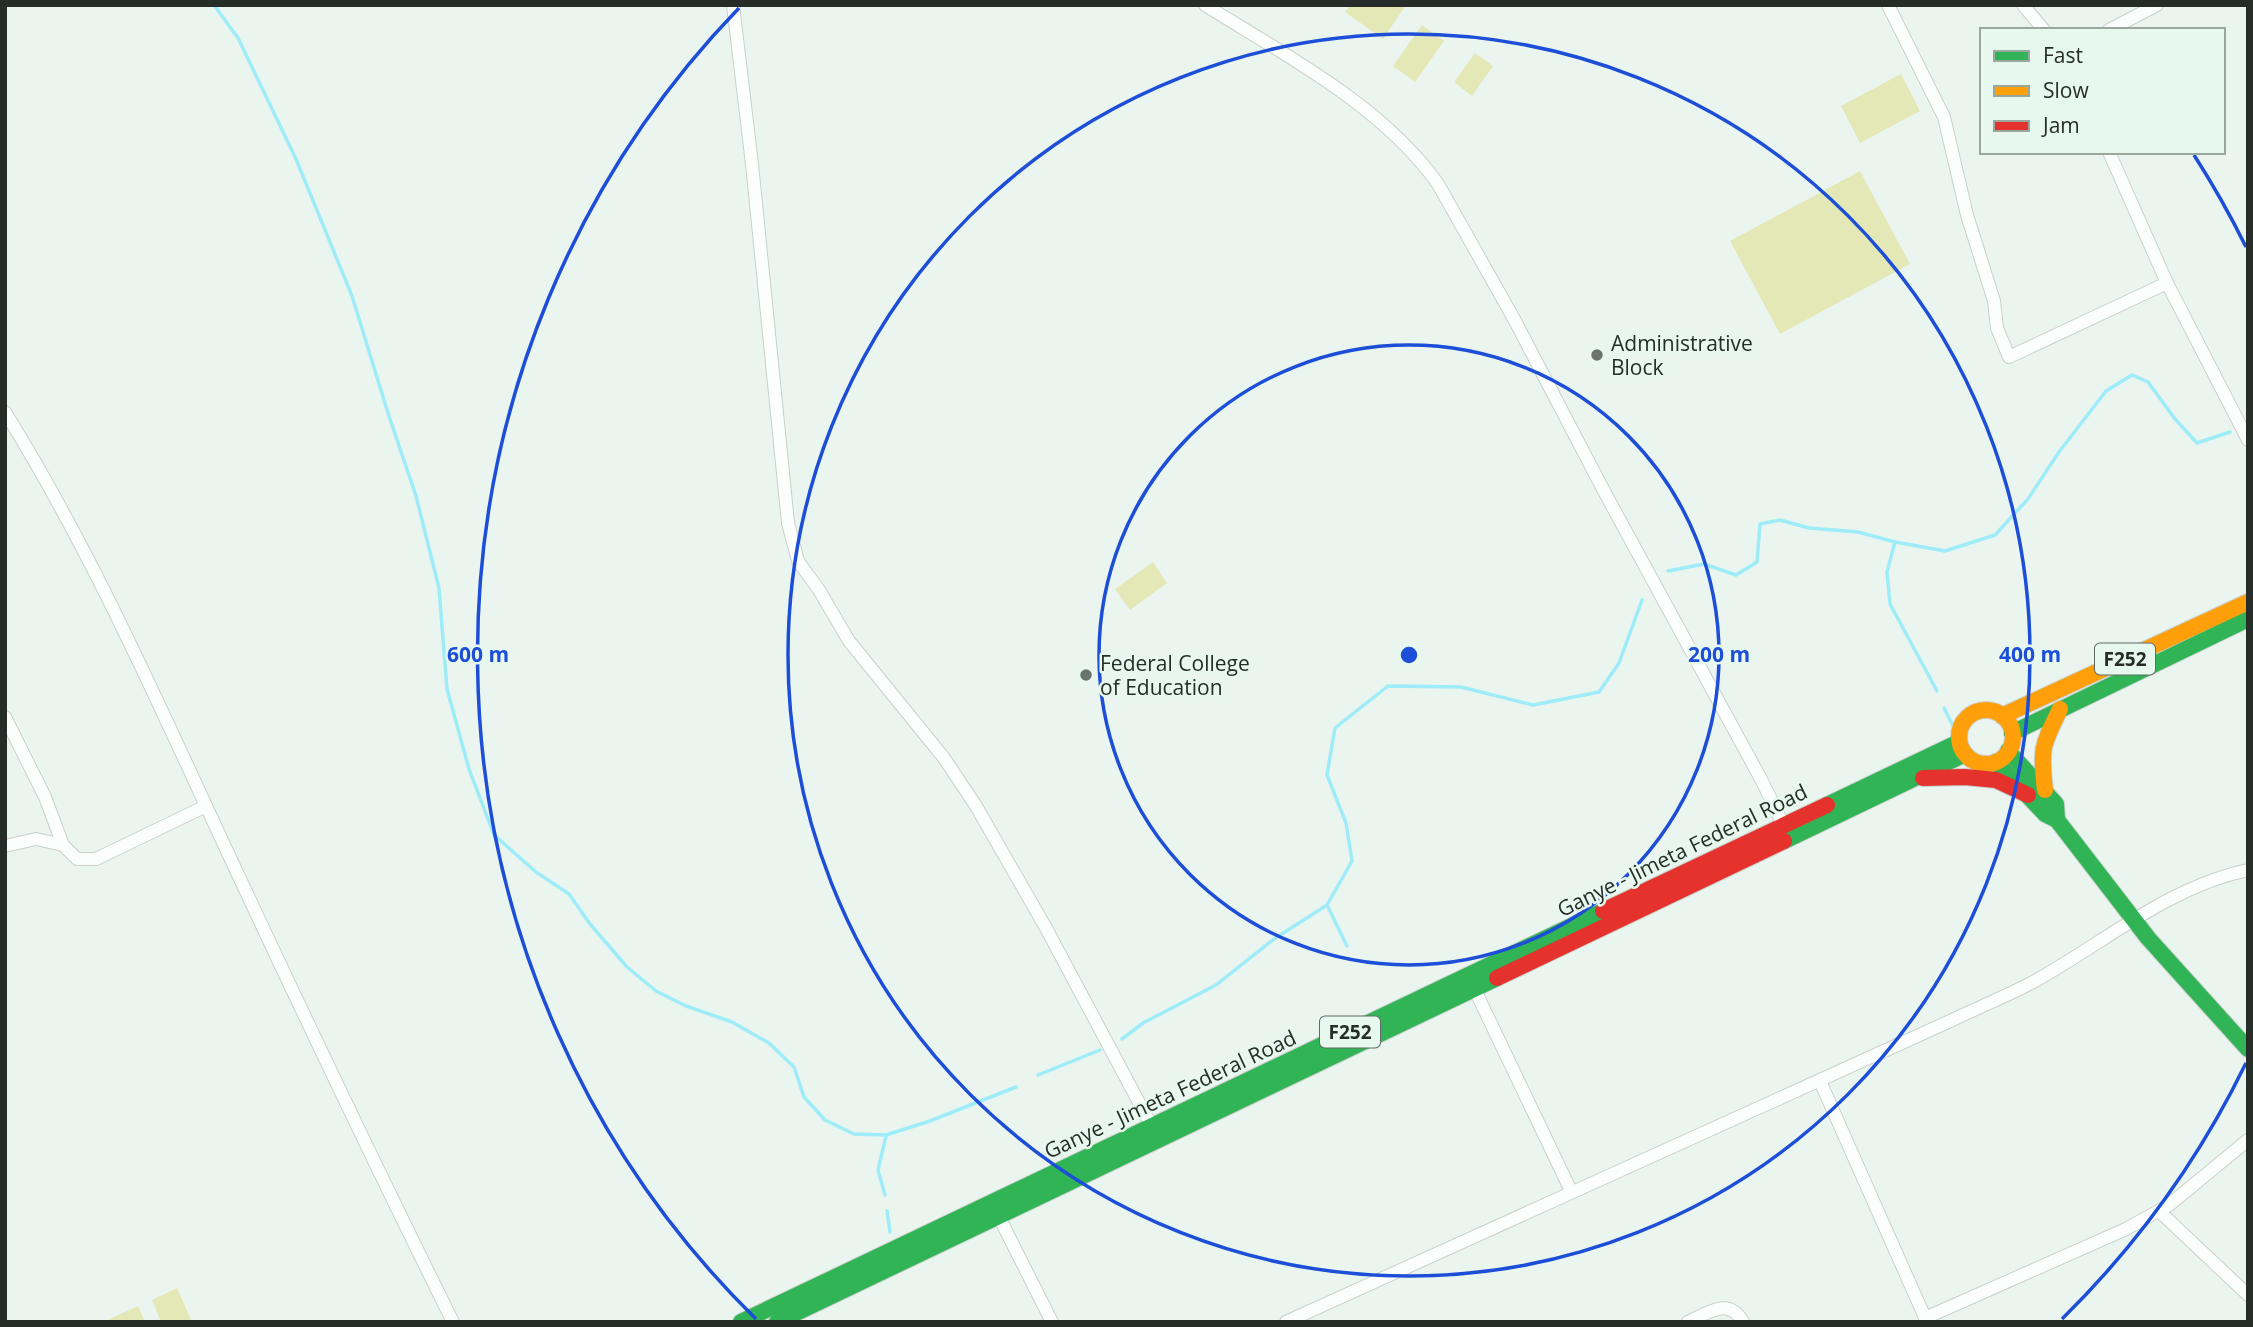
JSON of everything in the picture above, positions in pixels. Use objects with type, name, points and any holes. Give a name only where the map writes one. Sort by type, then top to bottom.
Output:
[{"type":"main road","name":"F252","points":[[2002,716],[2248,602]]},
{"type":"main road","name":"F252","points":[[2012,733],[2248,619]]},
{"type":"main road","points":[[2045,790],[2041,757],[2043,742],[2060,709]]},
{"type":"main road","points":[[1984,710],[2002,716],[2012,733],[2002,756],[1981,764],[1962,748],[1960,729],[1972,714],[1984,710]]},
{"type":"main road","name":"Ganye - Jimeta Federal Road","points":[[777,1322],[1151,1125],[1962,748]]},
{"type":"main road","name":"Ganye - Jimeta Federal Road","points":[[741,1322],[995,1209],[1475,988],[1787,831],[1916,778],[1962,748]]},
{"type":"main road","points":[[2002,756],[2045,790],[2056,804],[2057,820]]},
{"type":"main road","points":[[2002,756],[2028,795],[2045,814],[2057,820],[2132,920],[2200,999],[2248,1049]]},
{"type":"main road","points":[[1916,778],[1965,777],[1996,780],[2028,795]]},
{"type":"street","points":[[733,5],[752,164],[788,523],[798,561],[849,641],[944,758],[976,806],[1046,928],[1151,1125]]},
{"type":"street","points":[[1205,5],[1369,112],[1399,137],[1424,165],[1514,319],[1787,831]]},
{"type":"street","points":[[1888,5],[1944,117],[1967,215],[1994,300],[1997,328],[2009,357],[2167,284]]},
{"type":"street","points":[[2023,5],[2042,28]]},
{"type":"street","points":[[2113,28],[2157,5]]},
{"type":"street","points":[[2110,154],[2167,284],[2248,440]]},
{"type":"street","points":[[5,412],[104,589],[343,1099],[453,1322]]},
{"type":"street","points":[[5,717],[45,797],[63,845],[77,859],[96,859],[206,806]]},
{"type":"street","points":[[5,846],[36,839],[63,845]]},
{"type":"street","points":[[1289,1321],[1571,1191],[1660,1154],[1820,1081],[2034,981],[2177,894],[2224,875],[2248,870]]},
{"type":"street","points":[[1475,988],[1571,1191]]},
{"type":"street","points":[[1820,1081],[1926,1320],[2126,1229],[2159,1211],[2248,1140]]},
{"type":"street","points":[[995,1209],[1052,1322]]},
{"type":"street","points":[[2159,1211],[2248,1295]]},
{"type":"street","points":[[1688,1322],[1720,1308],[1731,1308],[1743,1322]]},
{"type":"green space","points":[[1350,5],[1406,5],[1383,39],[1345,12]]},
{"type":"green space","points":[[1422,25],[1444,41],[1415,82],[1393,66]]},
{"type":"green space","points":[[1475,53],[1493,66],[1472,96],[1454,82]]},
{"type":"green space","points":[[1901,74],[1920,111],[1860,143],[1841,106]]},
{"type":"green space","points":[[1860,171],[1910,264],[1780,334],[1730,241]]},
{"type":"green space","points":[[1153,562],[1167,583],[1130,610],[1115,589]]},
{"type":"green space","points":[[177,1288],[192,1322],[161,1322],[152,1300]]},
{"type":"green space","points":[[138,1306],[145,1322],[103,1322]]},
{"type":"waterway","points":[[214,5],[238,38],[296,159],[352,296],[416,496],[439,588],[447,689],[469,769],[494,835],[536,872],[569,894],[590,924],[627,967],[656,991],[686,1006],[732,1022],[769,1043],[794,1067],[804,1097],[825,1120],[854,1134],[886,1135],[930,1121],[1016,1087]]},
{"type":"waterway","points":[[1668,571],[1704,564],[1736,575],[1757,562],[1760,524],[1780,520],[1809,528],[1858,532],[1945,551],[1995,535],[2028,499],[2059,452],[2106,391],[2132,375],[2148,382],[2175,419],[2197,443],[2230,432]]},
{"type":"waterway","points":[[1895,542],[1887,572],[1890,604],[1937,691]]},
{"type":"waterway","points":[[1122,1039],[1143,1023],[1216,985],[1274,939],[1327,905],[1352,861],[1346,823],[1327,775],[1335,728],[1388,686],[1461,687],[1533,705],[1599,692],[1619,663],[1642,600]]},
{"type":"waterway","points":[[1944,708],[1954,728]]},
{"type":"waterway","points":[[1327,905],[1347,946]]},
{"type":"waterway","points":[[1038,1075],[1100,1050]]},
{"type":"waterway","points":[[885,1195],[878,1170],[886,1136]]},
{"type":"waterway","points":[[887,1211],[890,1232]]},
{"type":"traffic: fast","points":[[2012,733],[2248,619]]},
{"type":"traffic: fast","points":[[1827,805],[1959,742]]},
{"type":"traffic: fast","points":[[2008,751],[2056,804],[2057,820]]},
{"type":"traffic: fast","points":[[1784,841],[1965,754]]},
{"type":"traffic: fast","points":[[1996,762],[2045,814],[2057,820],[2148,938],[2248,1049]]},
{"type":"traffic: fast","points":[[741,1322],[1603,911]]},
{"type":"traffic: fast","points":[[777,1322],[1497,978]]},
{"type":"traffic: slow","points":[[2002,716],[2248,602]]},
{"type":"traffic: slow","points":[[2045,790],[2044,748],[2060,709]]},
{"type":"traffic: slow","points":[[1986,710],[2005,718],[2013,737],[2005,756],[1986,764],[1967,756],[1959,737],[1967,718],[1986,710]]},
{"type":"traffic: jam","points":[[1923,778],[1965,777],[1996,780],[2028,795]]},
{"type":"traffic: jam","points":[[1603,911],[1827,805]]},
{"type":"traffic: jam","points":[[1497,978],[1784,841]]},
{"type":"place","name":"Administrative Block","points":[[1597,355]]},
{"type":"place","name":"Federal College of Education","points":[[1086,675]]}]
